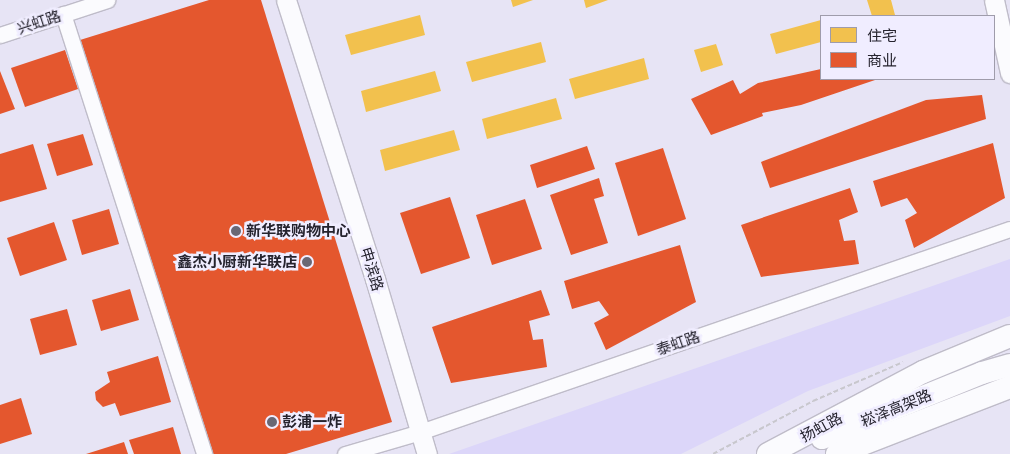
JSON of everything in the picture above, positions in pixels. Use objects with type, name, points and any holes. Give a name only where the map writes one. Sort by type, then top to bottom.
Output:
[{"type":"highway","points":[[769,454],[923,372],[1010,336]]},
{"type":"highway","name":"崧泽高架路","points":[[782,454],[982,373],[1010,365]]},
{"type":"highway","name":"崧泽高架路","points":[[837,454],[1010,387]]},
{"type":"main road","name":"申滨路","points":[[286,0],[427,454]]},
{"type":"main road","points":[[994,0],[1010,73]]},
{"type":"main road","name":"扬虹路","points":[[769,454],[876,398],[1010,344]]},
{"type":"main road","points":[[853,454],[944,412],[1010,392]]},
{"type":"street","name":"兴虹路","points":[[0,35],[107,0]]},
{"type":"street","points":[[62,14],[204,454]]},
{"type":"street","name":"泰虹路","points":[[345,454],[420,432],[1010,228]]},
{"type":"path","points":[[712,454],[813,401],[908,360]]},
{"type":"shaded area","points":[[1010,259],[1010,316],[808,391],[681,454],[449,454]]},
{"type":"building: 住宅","points":[[511,0],[533,0],[513,7]]},
{"type":"building: 住宅","points":[[584,0],[608,0],[586,8]]},
{"type":"building: 住宅","points":[[867,0],[891,0],[895,15],[872,15]]},
{"type":"building: 住宅","points":[[420,15],[425,35],[351,55],[345,35]]},
{"type":"building: 住宅","points":[[820,20],[820,42],[776,54],[770,34]]},
{"type":"building: 住宅","points":[[541,42],[546,62],[472,82],[466,62]]},
{"type":"building: 住宅","points":[[716,44],[723,65],[701,72],[694,50]]},
{"type":"building: 住宅","points":[[644,58],[649,79],[575,99],[569,79]]},
{"type":"building: 住宅","points":[[435,71],[441,91],[366,112],[361,91]]},
{"type":"building: 住宅","points":[[556,98],[562,119],[487,139],[482,119]]},
{"type":"building: 住宅","points":[[454,130],[460,150],[385,171],[380,150]]},
{"type":"building: 商业","name":"新华联购物中心","points":[[209,0],[261,0],[392,422],[286,454],[209,454],[80,40]]},
{"type":"building: 商业","points":[[65,50],[78,89],[25,107],[11,68]]},
{"type":"building: 商业","points":[[820,69],[820,80],[875,80],[801,105],[762,113],[763,116],[711,135],[691,99],[733,80],[740,94],[758,83]]},
{"type":"building: 商业","points":[[0,71],[15,109],[0,114]]},
{"type":"building: 商业","points":[[982,95],[986,119],[770,188],[761,162],[926,100]]},
{"type":"building: 商业","points":[[83,134],[93,165],[57,176],[47,144]]},
{"type":"building: 商业","points":[[993,143],[1005,198],[914,248],[905,220],[917,213],[907,198],[881,207],[873,181]]},
{"type":"building: 商业","points":[[33,144],[47,189],[0,202],[0,154]]},
{"type":"building: 商业","points":[[587,146],[595,169],[537,188],[530,165]]},
{"type":"building: 商业","points":[[663,148],[686,219],[638,236],[615,163]]},
{"type":"building: 商业","points":[[599,178],[604,196],[594,199],[608,243],[571,255],[550,195]]},
{"type":"building: 商业","points":[[850,188],[858,212],[839,220],[844,241],[855,240],[859,264],[761,277],[741,225]]},
{"type":"building: 商业","points":[[450,197],[470,258],[421,274],[400,213]]},
{"type":"building: 商业","points":[[525,199],[542,249],[492,265],[476,215]]},
{"type":"building: 商业","points":[[109,209],[119,244],[82,255],[72,220]]},
{"type":"building: 商业","points":[[54,222],[67,260],[20,276],[7,238]]},
{"type":"building: 商业","points":[[680,245],[696,302],[606,350],[594,323],[609,315],[599,301],[572,309],[564,281]]},
{"type":"building: 商业","points":[[130,289],[139,320],[101,331],[92,300]]},
{"type":"building: 商业","points":[[541,290],[550,315],[529,321],[533,340],[543,339],[547,367],[451,383],[432,327]]},
{"type":"building: 商业","points":[[67,309],[77,345],[40,355],[30,319]]},
{"type":"building: 商业","points":[[158,356],[171,402],[120,416],[115,403],[103,407],[96,400],[95,392],[110,382],[107,372]]},
{"type":"building: 商业","points":[[21,398],[32,434],[0,444],[0,405]]},
{"type":"building: 商业","points":[[173,427],[181,454],[134,454],[129,440]]},
{"type":"building: 商业","points":[[124,442],[128,454],[86,454]]},
{"type":"place","name":"新华联购物中心","points":[[236,231]]},
{"type":"place","name":"鑫杰小厨新华联店","points":[[307,262]]},
{"type":"place","name":"彭浦一炸","points":[[272,422]]}]
